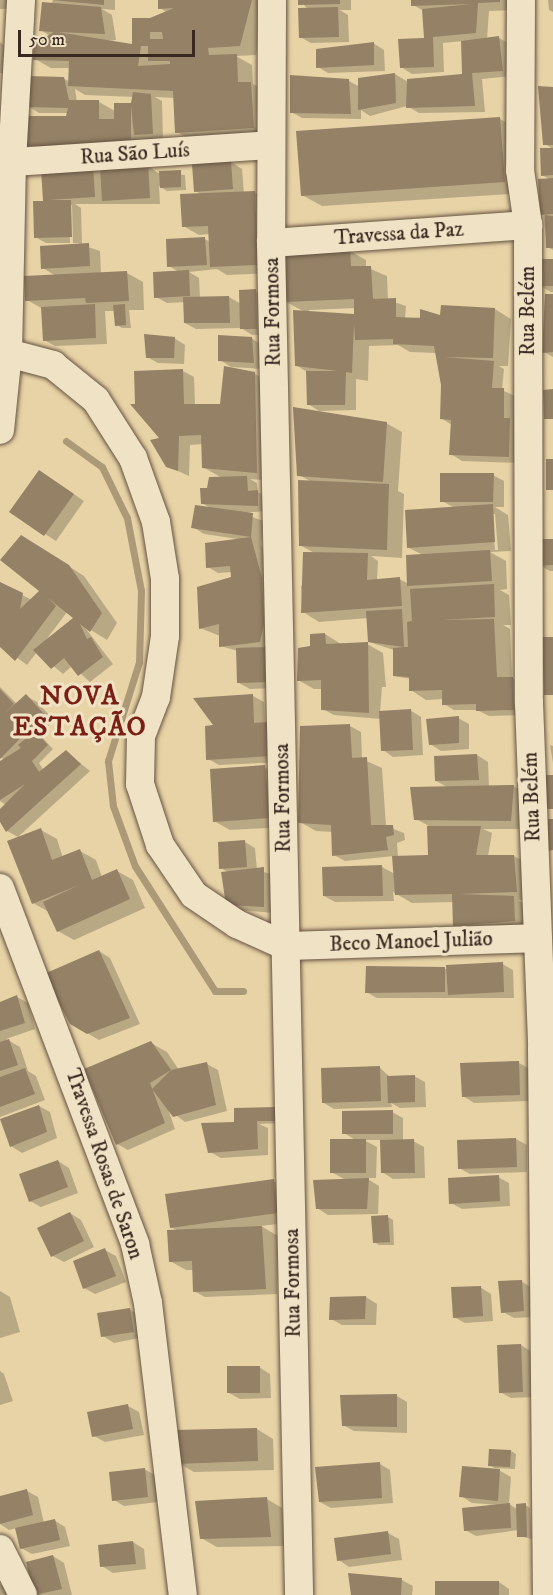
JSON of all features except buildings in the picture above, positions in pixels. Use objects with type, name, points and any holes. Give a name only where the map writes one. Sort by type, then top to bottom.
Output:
[{"type":"street","points":[[0,430],[8,353],[6,163],[21,0]]},
{"type":"street","name":"Rua Formosa","points":[[272,0],[271,243],[299,1595]]},
{"type":"street","name":"Rua Belém","points":[[521,0],[520,170],[528,225],[529,703],[542,952],[547,1595]]},
{"type":"street","name":"Rua São Luís","points":[[6,163],[270,145]]},
{"type":"street","name":"Travessa da Paz","points":[[271,243],[528,225]]},
{"type":"street","points":[[8,353],[53,365],[96,399],[133,458],[156,522],[165,579],[165,636],[156,697],[141,736],[140,784],[160,844],[194,895],[237,924],[286,946]]},
{"type":"street","name":"Travessa Rosas de Saron","points":[[0,888],[135,1244],[148,1303],[183,1595]]},
{"type":"street","name":"Beco Manoel Julião","points":[[286,946],[542,952]]},
{"type":"street","points":[[0,1549],[23,1595]]},
{"type":"waterway","points":[[66,441],[102,467],[127,518],[141,591],[139,662],[108,761],[113,806],[135,866],[215,991],[243,991]]},
{"type":"district","name":"NOVA ESTAÇÃO","points":[[80,712]]}]
